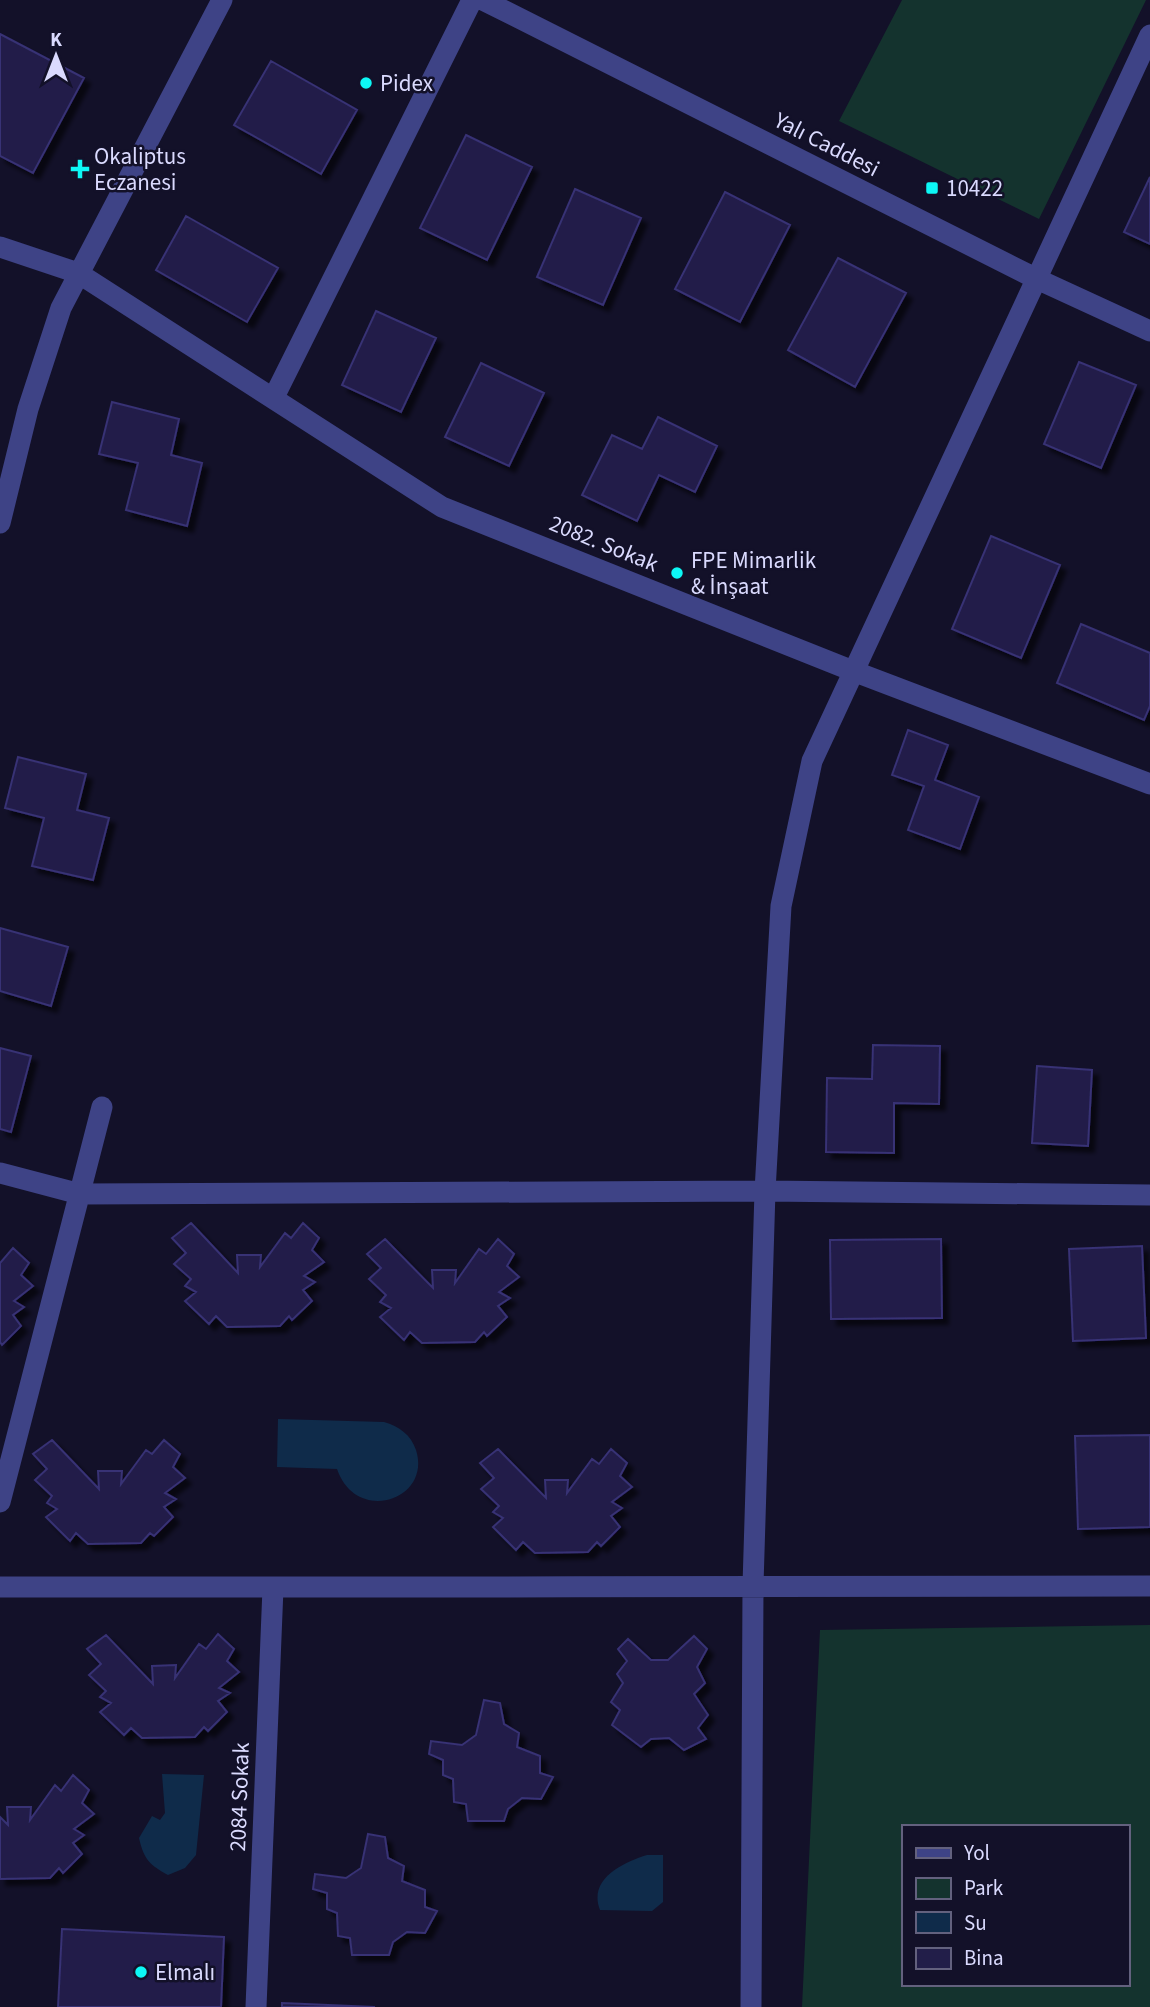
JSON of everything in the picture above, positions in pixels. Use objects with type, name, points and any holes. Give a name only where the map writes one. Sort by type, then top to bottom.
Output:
[{"type":"street","points":[[0,523],[28,409],[61,308],[222,0]]},
{"type":"street","points":[[274,397],[472,0]]},
{"type":"street","name":"Yalı Caddesi","points":[[483,0],[1037,279],[1150,331]]},
{"type":"street","points":[[751,2007],[753,1584],[765,1191],[782,906],[812,761],[1150,35]]},
{"type":"street","name":"2082. Sokak","points":[[0,247],[78,273],[442,507],[853,671],[1150,784]]},
{"type":"street","points":[[0,1502],[102,1107]]},
{"type":"street","points":[[0,1173],[80,1194],[765,1191],[1150,1195]]},
{"type":"street","points":[[0,1587],[753,1584],[1150,1586]]},
{"type":"street","name":"2084 Sokak","points":[[256,2007],[273,1588]]},
{"type":"green space","points":[[902,0],[1146,0],[1039,219],[839,121]]},
{"type":"green space","points":[[1150,1625],[1150,2007],[802,2007],[820,1630]]},
{"type":"water","points":[[278,1419],[384,1422],[395,1426],[408,1436],[416,1450],[418,1467],[413,1482],[403,1493],[390,1499],[375,1501],[360,1497],[347,1486],[337,1469],[277,1467]]},
{"type":"water","points":[[162,1774],[204,1775],[196,1855],[185,1868],[168,1875],[149,1861],[139,1838],[152,1816],[160,1820],[165,1813]]},
{"type":"water","points":[[647,1855],[663,1855],[663,1902],[652,1911],[600,1910],[599,1889],[603,1881],[618,1868]]},
{"type":"building","points":[[0,34],[84,78],[33,173],[0,156]]},
{"type":"building","points":[[271,61],[357,110],[321,174],[234,125]]},
{"type":"building","points":[[466,135],[532,167],[487,260],[420,228]]},
{"type":"building","points":[[1150,177],[1150,244],[1124,232]]},
{"type":"building","points":[[575,189],[641,218],[603,305],[537,277]]},
{"type":"building","points":[[725,192],[790,225],[740,322],[675,289]]},
{"type":"building","points":[[186,216],[278,268],[247,322],[156,270]]},
{"type":"building","points":[[838,258],[906,293],[855,387],[788,350]]},
{"type":"building","points":[[376,311],[436,338],[401,412],[342,385]]},
{"type":"building","points":[[1079,362],[1136,385],[1101,468],[1044,444]]},
{"type":"building","points":[[481,363],[544,393],[509,466],[445,437]]},
{"type":"building","points":[[112,402],[179,419],[171,455],[202,463],[187,526],[126,510],[138,463],[99,454]]},
{"type":"building","points":[[658,417],[717,446],[695,492],[659,475],[637,521],[582,495],[612,435],[642,449]]},
{"type":"building","points":[[991,536],[1060,565],[1021,658],[952,629]]},
{"type":"building","points":[[1081,624],[1150,653],[1150,706],[1144,720],[1057,683]]},
{"type":"building","points":[[908,730],[948,745],[935,780],[979,797],[960,849],[908,830],[924,786],[892,775]]},
{"type":"building","points":[[18,757],[86,774],[77,810],[109,818],[93,880],[32,866],[44,818],[5,808]]},
{"type":"building","points":[[0,928],[68,947],[51,1006],[0,991]]},
{"type":"building","points":[[873,1045],[940,1046],[939,1104],[894,1103],[894,1153],[826,1152],[827,1078],[872,1079]]},
{"type":"building","points":[[0,1048],[31,1056],[11,1132],[0,1129]]},
{"type":"building","points":[[1037,1066],[1092,1070],[1088,1146],[1032,1143]]},
{"type":"building","points":[[191,1223],[238,1273],[237,1255],[261,1255],[260,1267],[285,1233],[291,1238],[303,1223],[319,1238],[312,1250],[324,1262],[304,1276],[315,1282],[303,1290],[312,1301],[292,1320],[289,1316],[280,1326],[227,1327],[216,1316],[209,1324],[185,1301],[196,1292],[185,1286],[191,1279],[174,1264],[186,1253],[172,1238]]},
{"type":"building","points":[[385,1239],[433,1288],[432,1270],[456,1270],[455,1283],[479,1249],[486,1254],[498,1239],[514,1254],[507,1266],[519,1277],[499,1292],[510,1298],[498,1306],[507,1317],[487,1336],[484,1332],[475,1342],[422,1343],[410,1332],[404,1340],[380,1317],[391,1308],[380,1302],[386,1295],[369,1279],[381,1268],[367,1254]]},
{"type":"building","points":[[941,1239],[942,1318],[831,1319],[830,1240]]},
{"type":"building","points":[[1142,1246],[1146,1338],[1073,1341],[1069,1249]]},
{"type":"building","points":[[13,1248],[29,1263],[21,1275],[33,1286],[14,1301],[24,1307],[13,1315],[21,1326],[2,1345],[0,1263]]},
{"type":"building","points":[[1150,1435],[1150,1527],[1078,1529],[1075,1436]]},
{"type":"building","points":[[52,1440],[99,1489],[98,1471],[122,1471],[121,1484],[146,1450],[152,1454],[164,1440],[180,1454],[173,1467],[185,1478],[165,1493],[176,1499],[164,1507],[173,1517],[154,1536],[150,1533],[141,1543],[88,1544],[76,1533],[70,1541],[46,1517],[57,1509],[47,1503],[52,1496],[35,1480],[47,1469],[33,1454]]},
{"type":"building","points":[[498,1449],[546,1498],[545,1480],[568,1480],[567,1493],[592,1459],[599,1464],[611,1449],[627,1463],[620,1476],[632,1487],[612,1502],[622,1508],[611,1516],[620,1527],[601,1546],[597,1542],[588,1552],[535,1553],[523,1542],[516,1550],[493,1527],[503,1518],[493,1512],[499,1506],[481,1489],[494,1478],[480,1463]]},
{"type":"building","points":[[218,1634],[234,1649],[227,1661],[239,1672],[219,1688],[230,1693],[218,1701],[227,1712],[208,1731],[204,1727],[195,1737],[142,1738],[131,1728],[124,1735],[100,1712],[111,1703],[100,1697],[106,1691],[89,1675],[101,1664],[87,1649],[106,1635],[153,1684],[152,1666],[176,1665],[175,1678],[199,1644],[206,1649]]},
{"type":"building","points":[[694,1636],[707,1649],[697,1667],[705,1683],[694,1694],[708,1715],[698,1728],[706,1739],[684,1750],[669,1738],[651,1739],[641,1747],[612,1725],[620,1710],[611,1702],[623,1683],[617,1674],[627,1661],[618,1649],[628,1639],[651,1660],[668,1660]]},
{"type":"building","points":[[484,1700],[500,1703],[504,1724],[519,1733],[517,1747],[540,1756],[540,1773],[553,1777],[541,1799],[522,1798],[508,1809],[504,1821],[468,1821],[466,1804],[454,1802],[453,1779],[443,1775],[443,1760],[429,1754],[431,1741],[462,1745],[476,1735]]},
{"type":"building","points":[[73,1775],[89,1790],[82,1803],[94,1814],[74,1829],[84,1835],[73,1843],[82,1854],[63,1873],[59,1868],[50,1878],[0,1879],[0,1817],[8,1825],[7,1807],[31,1807],[30,1820],[55,1785],[61,1791]]},
{"type":"building","points":[[368,1834],[385,1837],[388,1858],[404,1866],[402,1881],[425,1890],[425,1907],[437,1911],[425,1933],[407,1932],[393,1942],[389,1955],[352,1955],[350,1938],[338,1936],[337,1913],[327,1909],[327,1893],[313,1889],[315,1874],[346,1878],[361,1868]]},
{"type":"building","name":"Elmalı","points":[[62,1929],[224,1937],[221,2007],[58,2007]]},
{"type":"building","points":[[282,2003],[375,2007],[282,2007]]},
{"type":"place","name":"Pidex","points":[[366,83]]},
{"type":"place","name":"Okaliptus Eczanesi","points":[[80,169]]},
{"type":"place","name":"10422","points":[[932,188]]},
{"type":"place","name":"FPE Mimarlik & İnşaat","points":[[677,573]]},
{"type":"place","name":"Elmalı","points":[[141,1972]]}]
